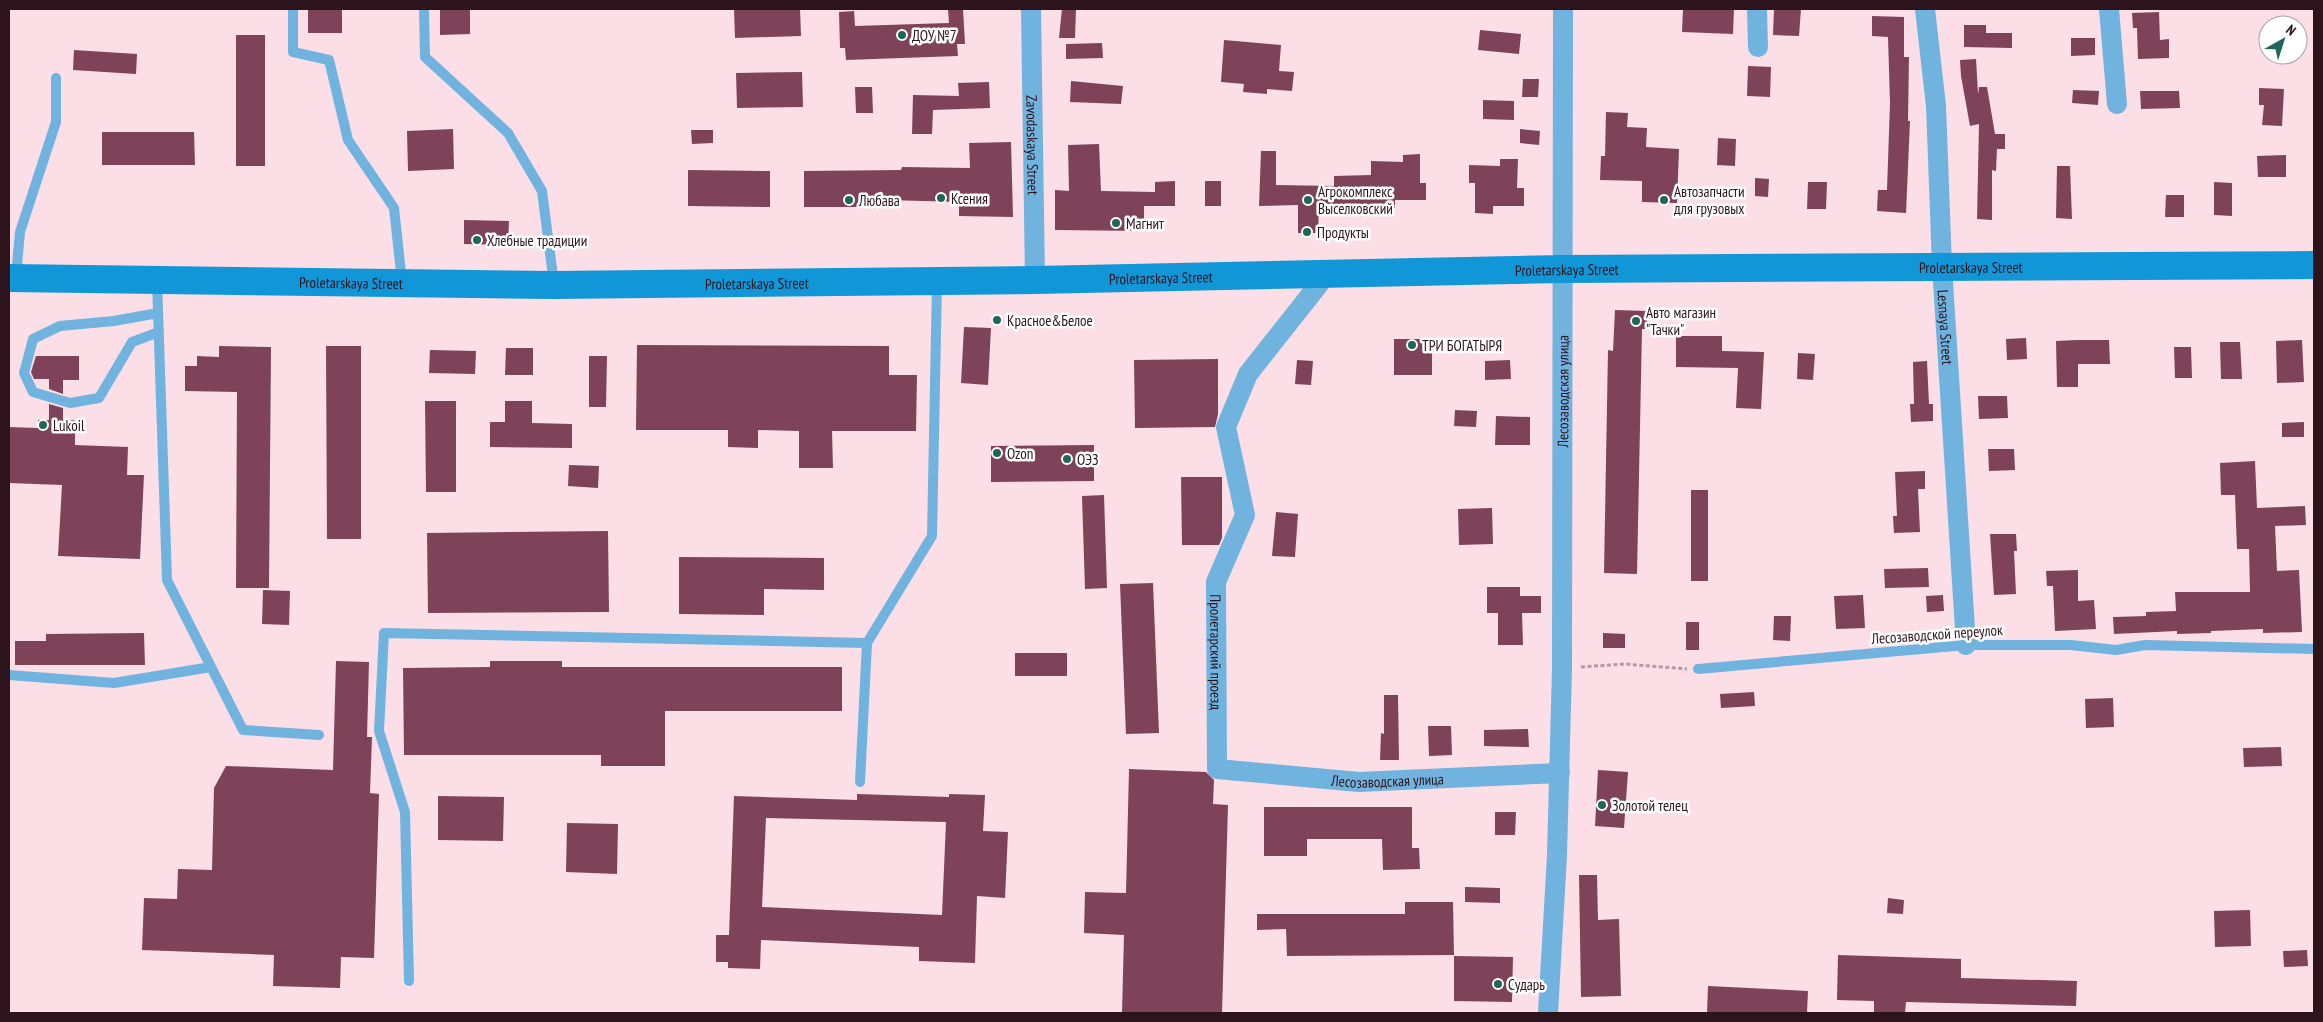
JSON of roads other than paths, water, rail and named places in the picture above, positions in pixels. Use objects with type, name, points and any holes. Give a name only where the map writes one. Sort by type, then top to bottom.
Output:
[{"type":"street","name":"Zavodaskaya Street","points":[[1031,9],[1035,280]]},
{"type":"street","name":"Лесозаводская улица","points":[[1548,1013],[1560,774],[1562,668],[1563,9]]},
{"type":"street","points":[[1757,9],[1758,47]]},
{"type":"street","name":"Lesnaya Street","points":[[1925,9],[1936,106],[1942,266],[1966,645]]},
{"type":"street","points":[[2109,9],[2117,104]]},
{"type":"street","name":"Proletarskaya Street","points":[[12,278],[554,285],[1035,280],[1563,270],[2314,264]]},
{"type":"street","name":"Пролетарский проезд","points":[[1218,769],[1216,582],[1245,515],[1226,427],[1248,374],[1327,274]]},
{"type":"street","name":"Лесозаводская улица","points":[[1218,769],[1359,782],[1560,774]]},
{"type":"lane","points":[[294,9],[293,52],[329,60],[348,140],[394,208],[403,284]]},
{"type":"lane","points":[[424,9],[425,57],[508,133],[542,191],[554,285]]},
{"type":"lane","points":[[12,278],[20,232],[56,122],[56,78]]},
{"type":"lane","points":[[157,280],[167,580],[243,730],[319,735]]},
{"type":"lane","points":[[860,782],[867,644],[932,536],[938,281]]},
{"type":"lane","points":[[158,314],[60,326],[33,339],[24,373],[33,392],[70,403],[99,398],[132,342],[159,332]]},
{"type":"lane","points":[[409,981],[406,812],[379,731],[384,633],[867,644]]},
{"type":"lane","name":"Лесозаводской переулок","points":[[1698,670],[1966,645],[2072,645],[2116,650],[2145,645],[2314,649]]},
{"type":"lane","points":[[9,675],[114,682],[211,667]]},
{"type":"place","name":"ДОУ №7","points":[[902,35]]},
{"type":"place","name":"Ксения","points":[[941,198]]},
{"type":"place","name":"Любава","points":[[849,200]]},
{"type":"place","name":"Агрокомплекс Выселковский","points":[[1308,200]]},
{"type":"place","name":"Автозапчасти для грузовых","points":[[1664,200]]},
{"type":"place","name":"Магнит","points":[[1116,223]]},
{"type":"place","name":"Продукты","points":[[1307,232]]},
{"type":"place","name":"Хлебные традиции","points":[[477,240]]},
{"type":"place","name":"Красное&Белое","points":[[997,320]]},
{"type":"place","name":"Авто магазин \"Тачки\"","points":[[1636,321]]},
{"type":"place","name":"ТРИ БОГАТЫРЯ","points":[[1412,345]]},
{"type":"place","name":"Lukoil","points":[[43,425]]},
{"type":"place","name":"Ozon","points":[[997,453]]},
{"type":"place","name":"ОЭЗ","points":[[1067,459]]},
{"type":"place","name":"Золотой телец","points":[[1602,805]]},
{"type":"place","name":"Сударь","points":[[1498,984]]}]
